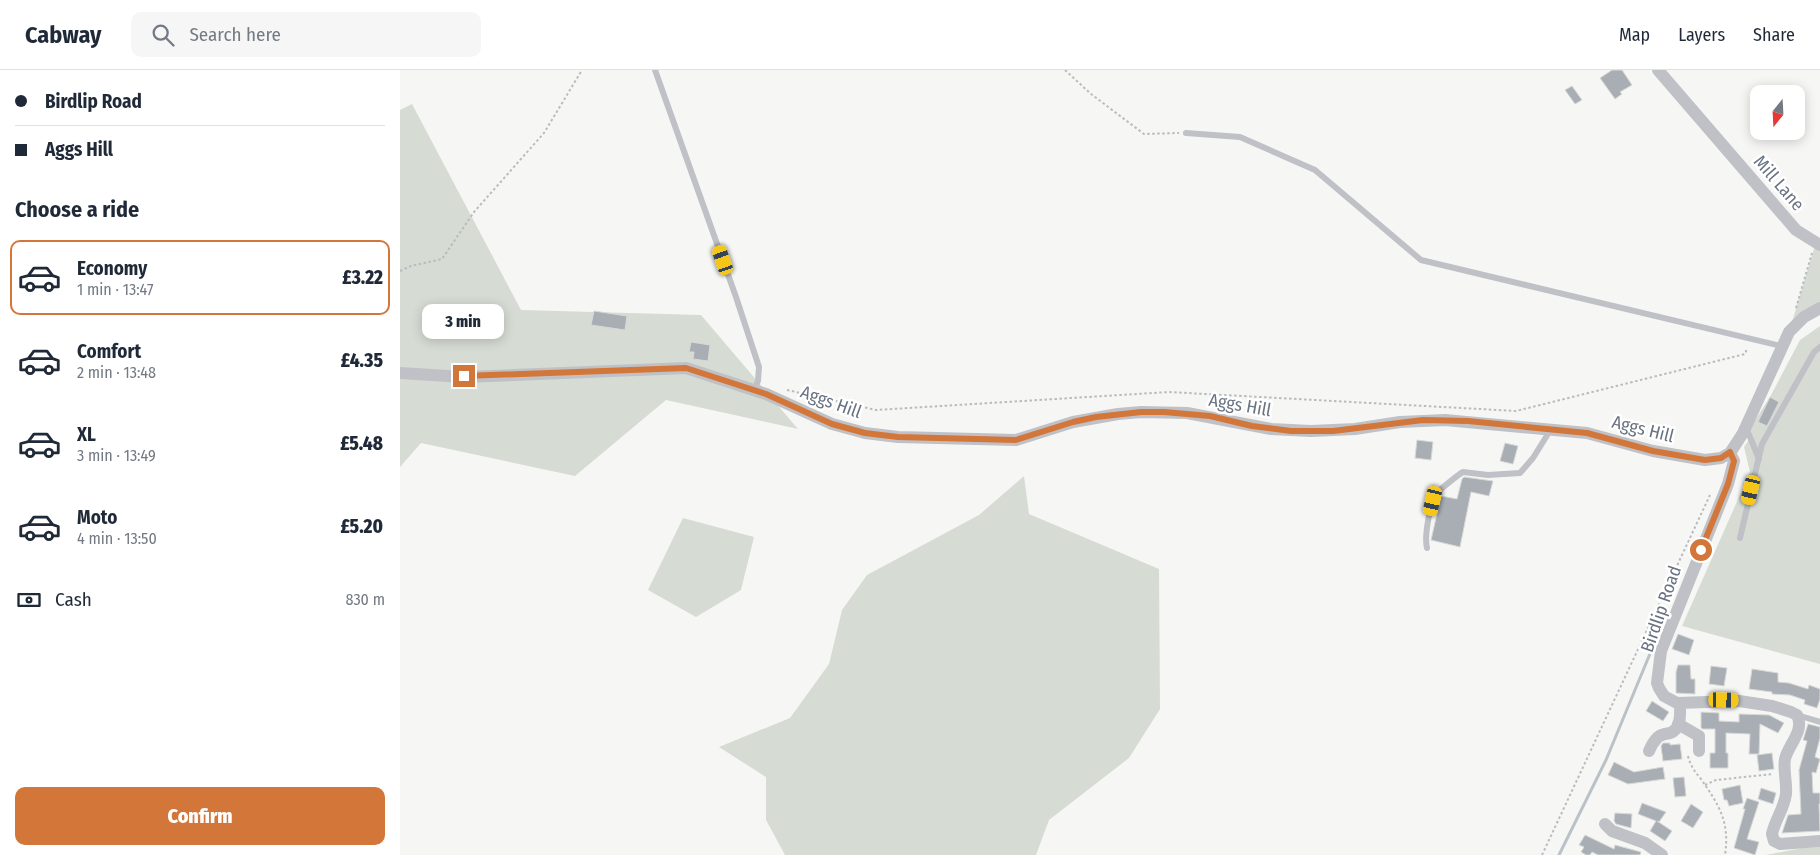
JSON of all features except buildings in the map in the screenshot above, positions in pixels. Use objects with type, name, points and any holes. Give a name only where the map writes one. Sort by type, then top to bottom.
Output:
[{"type":"street","name":"Mill Lane","points":[[1658,70],[1796,230],[1818,243]]},
{"type":"street","points":[[1732,457],[1789,332],[1804,317],[1820,308]]},
{"type":"street","name":"Aggs Hill","points":[[400,373],[464,376],[686,368],[754,390],[832,424],[865,433],[898,437],[1016,440],[1073,422],[1118,414],[1141,412],[1187,413],[1252,426],[1291,431],[1333,431],[1400,422],[1468,421],[1587,433],[1653,451],[1705,460],[1732,457]]},
{"type":"street","name":"Birdlip Road","points":[[1680,703],[1668,700],[1659,688],[1661,651],[1728,484],[1732,457]]},
{"type":"street","points":[[1649,751],[1660,735],[1670,733],[1678,724],[1680,703],[1739,701],[1772,706],[1794,713],[1797,715],[1799,725],[1787,755],[1784,803],[1772,830],[1772,838],[1780,844],[1820,841]]},
{"type":"street","points":[[1678,724],[1699,736],[1693,751]]},
{"type":"street","points":[[1605,824],[1621,836],[1640,841],[1662,855]]},
{"type":"lane","points":[[655,70],[759,367],[758,381],[754,390]]},
{"type":"lane","points":[[1186,133],[1240,137],[1315,170],[1421,260],[1781,346]]},
{"type":"lane","points":[[1740,538],[1762,444],[1814,352],[1820,347]]},
{"type":"lane","points":[[1746,426],[1759,459]]},
{"type":"lane","points":[[1427,548],[1425,539],[1433,501],[1439,490],[1463,472],[1488,475],[1520,473],[1533,458],[1551,430]]},
{"type":"lane","points":[[1797,715],[1820,722]]},
{"type":"path","points":[[400,271],[411,266],[442,260],[474,212],[544,133],[582,70]]},
{"type":"path","points":[[1064,70],[1091,94],[1144,134],[1186,133]]},
{"type":"path","points":[[1794,314],[1818,243]]},
{"type":"path","points":[[783,389],[876,410],[1169,392],[1516,411],[1745,354],[1751,339]]},
{"type":"path","points":[[1542,855],[1712,491]]},
{"type":"path","points":[[1693,751],[1692,767],[1717,802],[1724,817],[1726,834],[1725,855]]},
{"type":"path","points":[[1705,785],[1716,780],[1785,772]]},
{"type":"shaded area","points":[[412,104],[521,310],[701,315],[798,429],[666,400],[575,476],[421,443],[400,467],[400,110]]},
{"type":"shaded area","points":[[1816,242],[1820,245],[1820,308],[1789,332]]},
{"type":"shaded area","points":[[1820,326],[1820,664],[1682,626],[1750,472],[1744,447],[1750,438],[1754,439],[1750,428],[1770,397],[1800,340]]},
{"type":"shaded area","points":[[1024,476],[1029,514],[1159,569],[1160,709],[1129,758],[1049,820],[1036,855],[785,855],[766,820],[766,777],[719,747],[790,718],[829,664],[842,610],[867,575],[979,515]]},
{"type":"shaded area","points":[[683,518],[754,537],[741,590],[696,617],[648,590]]},
{"type":"shaded area","points":[[1820,847],[1820,855],[1766,855],[1802,848]]},
{"type":"waterway","points":[[1559,855],[1606,760],[1659,632]]},
{"type":"route","points":[[464,376],[686,368],[766,394],[832,424],[865,433],[898,437],[1016,440],[1051,428],[1096,417],[1141,412],[1164,412],[1210,416],[1252,426],[1291,431],[1333,431],[1423,420],[1468,421],[1587,433],[1653,451],[1705,460],[1721,458],[1730,452],[1734,461],[1728,484],[1701,550]]}]
